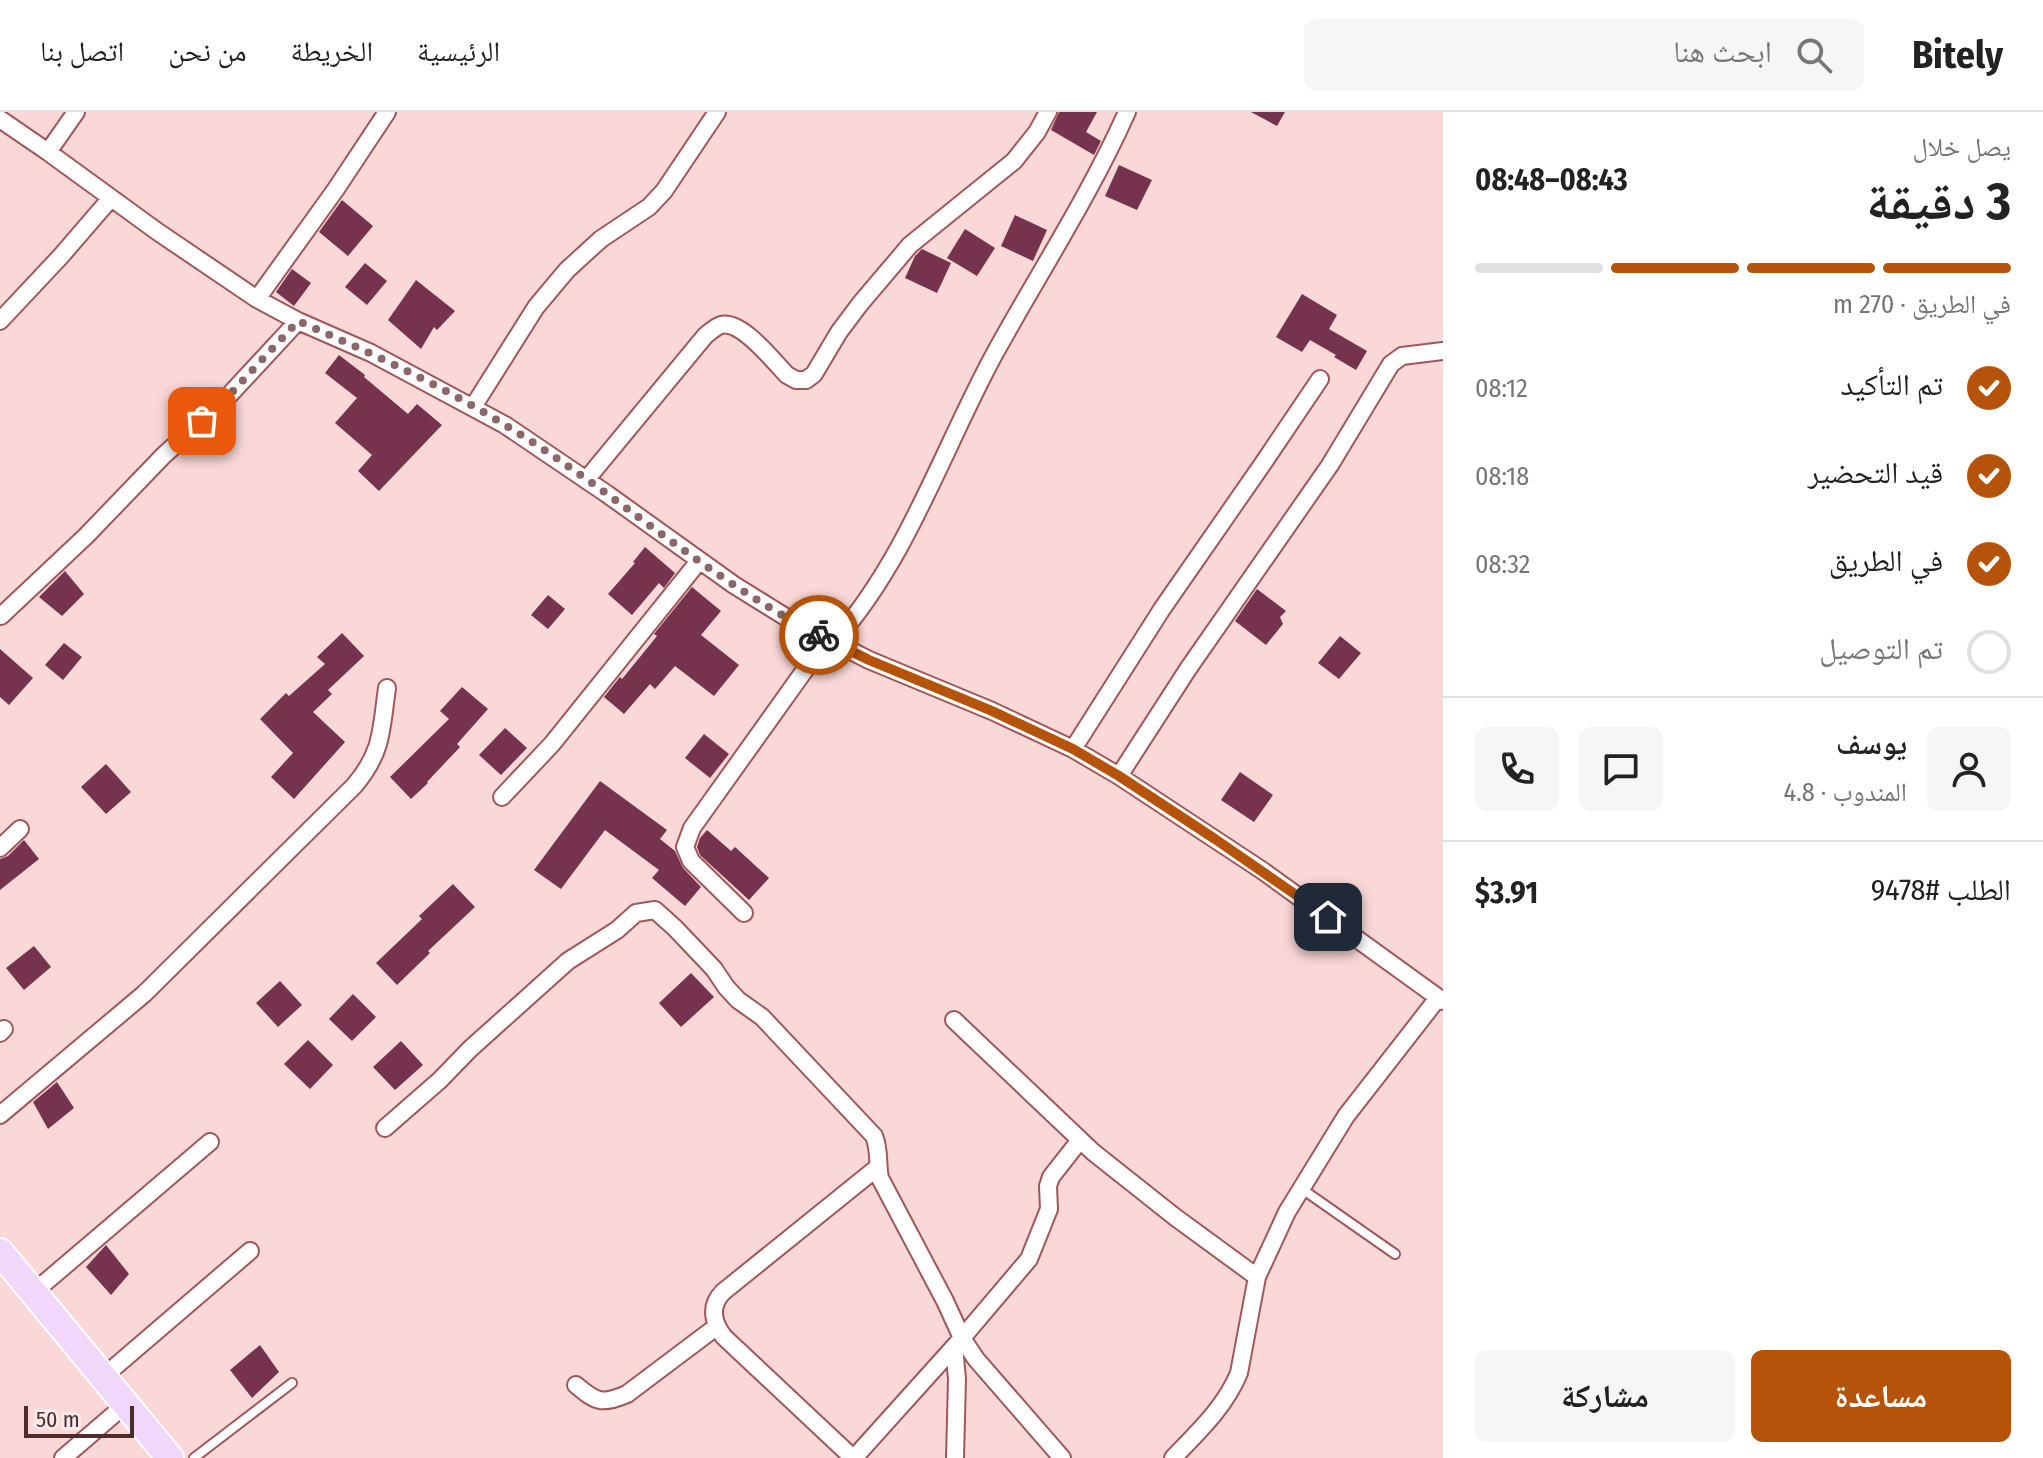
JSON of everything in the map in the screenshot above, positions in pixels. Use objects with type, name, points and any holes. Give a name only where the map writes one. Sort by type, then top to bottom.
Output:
[{"type":"main road","points":[[0,1252],[170,1458]]},
{"type":"street","points":[[48,152],[76,112]]},
{"type":"street","points":[[257,299],[387,112]]},
{"type":"street","points":[[473,407],[536,307],[567,270],[601,239],[649,207],[664,191],[717,112]]},
{"type":"street","points":[[586,480],[705,336],[715,328],[724,324],[745,332],[787,375],[796,380],[806,380],[814,374],[839,332],[910,245],[1014,161],[1048,112]]},
{"type":"street","points":[[744,913],[691,861],[685,847],[692,828],[812,660],[833,642],[863,605],[898,549],[970,400],[1127,112]]},
{"type":"street","points":[[0,119],[257,299],[371,353],[505,425],[699,561],[792,621],[869,660],[992,711],[1073,749],[1119,776],[1263,871],[1440,1000],[1346,1116],[1287,1212],[1257,1277],[1235,1383],[1212,1417],[1173,1458]]},
{"type":"street","points":[[0,321],[111,198]]},
{"type":"street","points":[[1,616],[86,536],[136,482],[221,404],[298,321]]},
{"type":"street","points":[[1119,776],[1188,669],[1322,477],[1391,364],[1402,356],[1443,351]]},
{"type":"street","points":[[1073,749],[1162,609],[1320,379]]},
{"type":"street","points":[[502,797],[552,744],[699,561]]},
{"type":"street","points":[[0,1115],[144,994],[354,786],[376,753],[387,688]]},
{"type":"street","points":[[0,848],[20,829]]},
{"type":"street","points":[[385,1128],[568,961],[617,930],[636,913],[655,910],[714,969],[738,1000],[762,1017],[874,1136],[880,1178],[945,1301],[958,1343],[955,1458]]},
{"type":"street","points":[[954,1020],[1080,1140],[1175,1217],[1257,1277]]},
{"type":"street","points":[[878,1167],[723,1292],[714,1306],[716,1327],[724,1337],[854,1458],[1029,1259],[1049,1209],[1048,1186],[1051,1177],[1080,1140]]},
{"type":"street","points":[[34,1292],[210,1142]]},
{"type":"street","points":[[103,1377],[250,1251]]},
{"type":"street","points":[[576,1385],[602,1402],[627,1394],[716,1327]]},
{"type":"street","points":[[958,1343],[976,1359],[1062,1458]]},
{"type":"street","points":[[63,1458],[126,1404]]},
{"type":"lane","points":[[1301,1189],[1395,1254]]},
{"type":"lane","points":[[194,1458],[292,1383]]},
{"type":"building","points":[[1059,112],[1097,112],[1086,132],[1101,141],[1094,155],[1051,130]]},
{"type":"building","points":[[1251,112],[1285,112],[1277,126]]},
{"type":"building","points":[[1119,165],[1152,180],[1137,210],[1105,196]]},
{"type":"building","points":[[342,200],[373,226],[348,256],[319,232]]},
{"type":"building","points":[[1015,215],[1047,230],[1033,261],[1001,246]]},
{"type":"building","points":[[965,229],[995,248],[977,276],[947,258]]},
{"type":"building","points":[[922,249],[951,263],[937,293],[905,278],[915,256]]},
{"type":"building","points":[[365,263],[387,281],[367,305],[345,287]]},
{"type":"building","points":[[292,269],[311,283],[294,306],[276,292]]},
{"type":"building","points":[[416,280],[455,311],[437,330],[434,327],[421,349],[388,320]]},
{"type":"building","points":[[1302,294],[1337,315],[1329,329],[1367,351],[1356,370],[1310,340],[1302,352],[1276,337]]},
{"type":"building","points":[[339,355],[408,414],[417,404],[442,425],[379,491],[358,471],[372,455],[335,423],[357,398],[325,373]]},
{"type":"building","points":[[645,547],[675,573],[664,588],[659,583],[632,615],[608,594]]},
{"type":"building","points":[[65,571],[84,594],[62,616],[39,597]]},
{"type":"building","points":[[692,587],[721,611],[701,635],[739,665],[714,696],[675,666],[655,689],[650,684],[624,714],[604,697],[657,636],[654,634]]},
{"type":"building","points":[[1257,589],[1286,611],[1280,617],[1283,624],[1266,645],[1235,621]]},
{"type":"building","points":[[548,595],[565,609],[548,629],[531,615]]},
{"type":"building","points":[[342,633],[364,656],[328,690],[332,694],[313,712],[345,742],[294,799],[271,777],[293,753],[260,719],[286,693],[289,696],[325,664],[317,657]]},
{"type":"building","points":[[1340,636],[1361,653],[1339,679],[1318,663]]},
{"type":"building","points":[[64,643],[82,657],[63,680],[45,665]]},
{"type":"building","points":[[0,649],[33,678],[9,705],[0,697]]},
{"type":"building","points":[[462,687],[488,709],[457,744],[460,747],[411,799],[390,777],[449,719],[440,711]]},
{"type":"building","points":[[505,728],[527,748],[501,775],[479,755]]},
{"type":"building","points":[[704,734],[729,754],[710,778],[685,758]]},
{"type":"building","points":[[106,764],[131,792],[106,814],[81,787]]},
{"type":"building","points":[[1240,772],[1273,795],[1254,822],[1221,800]]},
{"type":"building","points":[[600,781],[667,830],[660,839],[675,851],[683,868],[701,887],[685,906],[652,878],[659,870],[605,830],[561,889],[534,870]]},
{"type":"building","points":[[707,830],[731,851],[735,847],[769,878],[749,900],[700,855],[697,847]]},
{"type":"building","points":[[24,840],[39,859],[0,890],[0,859],[8,856]]},
{"type":"building","points":[[453,884],[475,907],[397,985],[376,963]]},
{"type":"building","points":[[34,946],[51,967],[24,990],[6,968]]},
{"type":"building","points":[[691,973],[714,997],[681,1027],[659,1003]]},
{"type":"building","points":[[280,981],[302,1005],[278,1027],[256,1003]]},
{"type":"building","points":[[353,994],[376,1017],[352,1041],[329,1019]]},
{"type":"building","points":[[308,1040],[333,1065],[310,1089],[284,1064]]},
{"type":"building","points":[[401,1041],[423,1065],[395,1090],[373,1067]]},
{"type":"building","points":[[57,1082],[74,1108],[48,1129],[33,1102]]},
{"type":"building","points":[[106,1245],[129,1274],[111,1295],[86,1267]]},
{"type":"building","points":[[260,1345],[279,1372],[252,1398],[230,1370]]},
{"type":"way so far","points":[[202,421],[298,321],[371,353],[505,425],[734,585],[819,635]]},
{"type":"route","points":[[819,635],[1073,749],[1215,839],[1328,917]]}]
